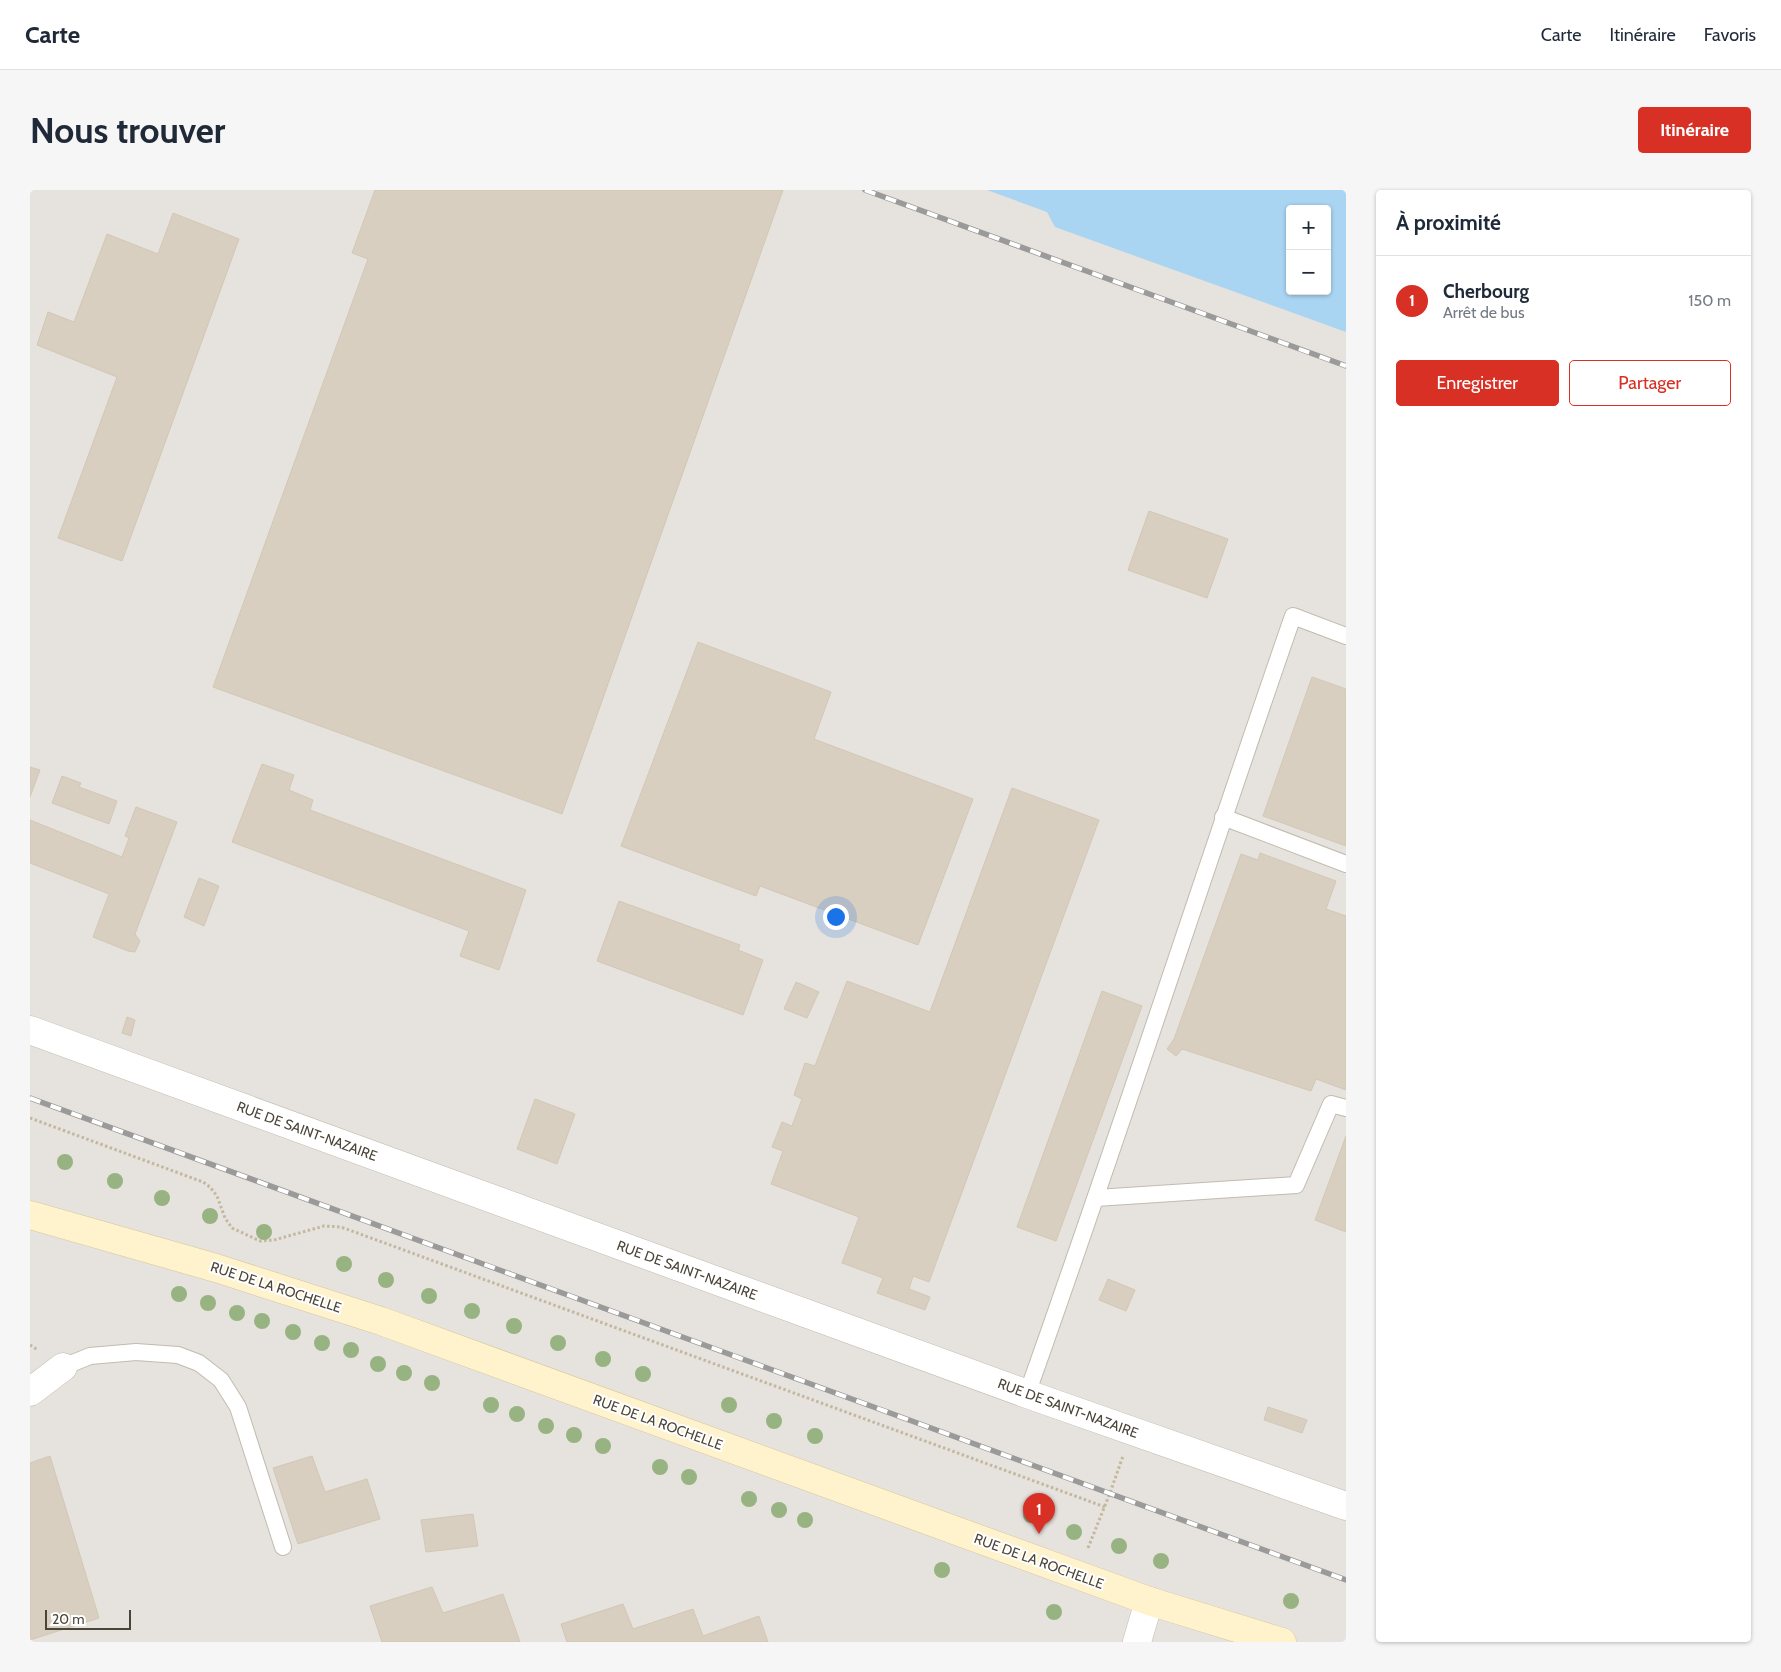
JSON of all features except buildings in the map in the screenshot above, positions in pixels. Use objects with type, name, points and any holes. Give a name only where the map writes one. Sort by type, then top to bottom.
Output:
[{"type":"main road","name":"RUE DE LA ROCHELLE","points":[[30,1215],[216,1268],[381,1321],[1149,1601],[1282,1642]]},
{"type":"street","name":"RUE DE SAINT-NAZAIRE","points":[[30,1030],[1027,1394],[1346,1506]]},
{"type":"street","points":[[30,1392],[63,1367]]},
{"type":"street","points":[[1136,1642],[1149,1601]]},
{"type":"lane","points":[[1027,1394],[1096,1198],[1223,817],[1293,616],[1346,636]]},
{"type":"lane","points":[[1223,817],[1346,864]]},
{"type":"lane","points":[[1096,1198],[1296,1185],[1331,1104],[1346,1108]]},
{"type":"lane","points":[[63,1367],[90,1356],[136,1352],[178,1355],[199,1363],[221,1380],[238,1407],[283,1547]]},
{"type":"path","points":[[30,1118],[203,1182],[217,1196],[225,1218],[232,1228],[243,1235],[260,1241],[274,1240],[324,1226],[341,1227],[1105,1507]]},
{"type":"path","points":[[1077,1574],[1105,1507],[1132,1431]]},
{"type":"shaded area","points":[[30,190],[1346,190],[1346,1642],[30,1642]]},
{"type":"water","points":[[987,190],[1346,190],[1346,332],[1055,227],[1047,212]]},
{"type":"railway","points":[[865,190],[1346,366]]},
{"type":"railway","points":[[30,1098],[1346,1580]]},
{"type":"place","name":"Cherbourg","points":[[1039,1534]]}]
